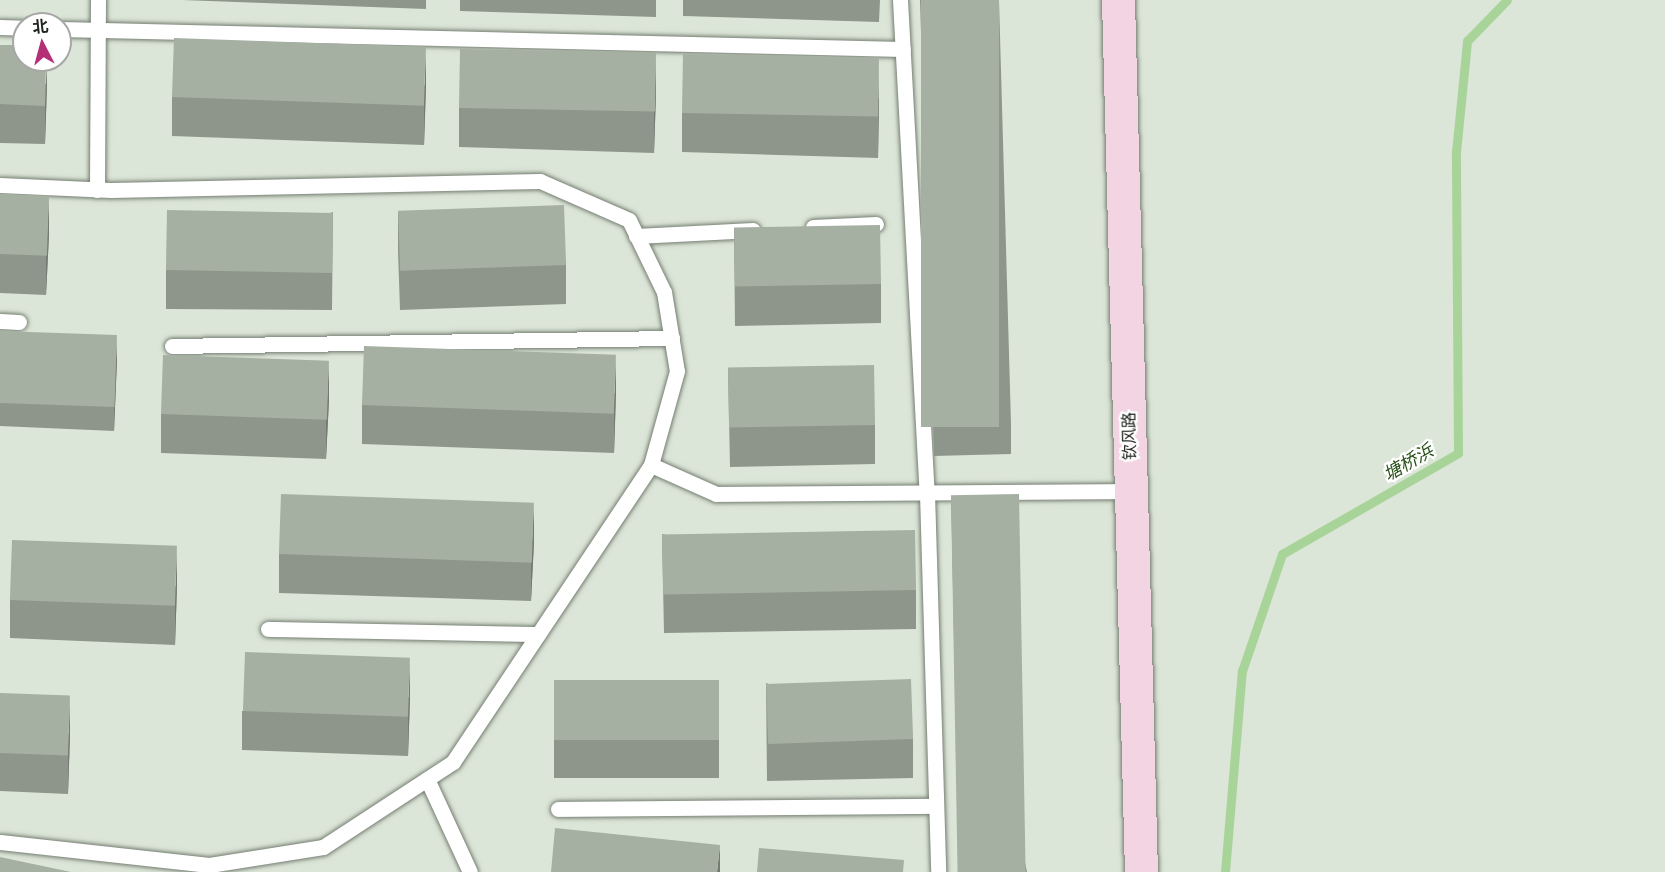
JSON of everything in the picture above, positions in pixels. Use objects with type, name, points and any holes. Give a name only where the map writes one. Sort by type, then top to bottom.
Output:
[{"type":"street","name":"钦风路","points":[[1118,0],[1141,872]]},
{"type":"lane","points":[[97,190],[98,0]]},
{"type":"lane","points":[[900,0],[927,493],[938,872]]},
{"type":"lane","points":[[72,29],[903,49]]},
{"type":"lane","points":[[0,185],[97,190],[540,181],[629,220],[664,292],[677,371],[651,465],[453,762],[323,847],[208,869],[0,842]]},
{"type":"lane","points":[[792,228],[876,224]]},
{"type":"lane","points":[[636,236],[768,229]]},
{"type":"lane","points":[[0,321],[19,322]]},
{"type":"lane","points":[[172,346],[672,338]]},
{"type":"lane","points":[[651,465],[716,494],[1131,491]]},
{"type":"lane","points":[[268,629],[538,634]]},
{"type":"lane","points":[[426,779],[470,872]]},
{"type":"lane","points":[[558,809],[936,806]]},
{"type":"building","points":[[921,0],[999,0],[999,427],[921,427]]},
{"type":"building","points":[[174,38],[426,47],[424,106],[172,97]]},
{"type":"building","points":[[0,45],[12,45],[12,72],[46,72],[45,106],[0,104]]},
{"type":"building","points":[[460,49],[656,52],[655,111],[459,108]]},
{"type":"building","points":[[683,54],[879,57],[878,116],[682,113]]},
{"type":"building","points":[[0,194],[49,196],[47,256],[0,254]]},
{"type":"building","points":[[564,205],[566,265],[400,271],[398,211]]},
{"type":"building","points":[[167,210],[333,213],[332,273],[166,270]]},
{"type":"building","points":[[880,225],[881,284],[735,287],[734,228]]},
{"type":"building","points":[[0,331],[117,335],[114,407],[0,403]]},
{"type":"building","points":[[364,346],[616,355],[614,414],[362,405]]},
{"type":"building","points":[[163,355],[329,361],[327,420],[161,414]]},
{"type":"building","points":[[874,365],[875,425],[729,428],[728,368]]},
{"type":"building","points":[[281,494],[534,503],[532,563],[279,554]]},
{"type":"building","points":[[1019,494],[1026,872],[958,872],[951,495]]},
{"type":"building","points":[[915,530],[916,590],[663,594],[662,534]]},
{"type":"building","points":[[12,540],[177,546],[175,606],[10,600]]},
{"type":"building","points":[[245,652],[410,658],[408,717],[243,711]]},
{"type":"building","points":[[911,679],[913,739],[768,744],[766,684]]},
{"type":"building","points":[[554,680],[719,680],[719,740],[554,740]]},
{"type":"building","points":[[0,693],[70,695],[68,755],[0,753]]},
{"type":"building","points":[[555,828],[720,845],[717,872],[551,872]]},
{"type":"building","points":[[759,848],[904,860],[903,872],[757,872]]},
{"type":"building","points":[[0,857],[71,872],[0,872]]},
{"type":"waterway","name":"塘桥浜","points":[[1225,872],[1242,671],[1282,554],[1458,453],[1456,152],[1467,41],[1507,0]]}]
